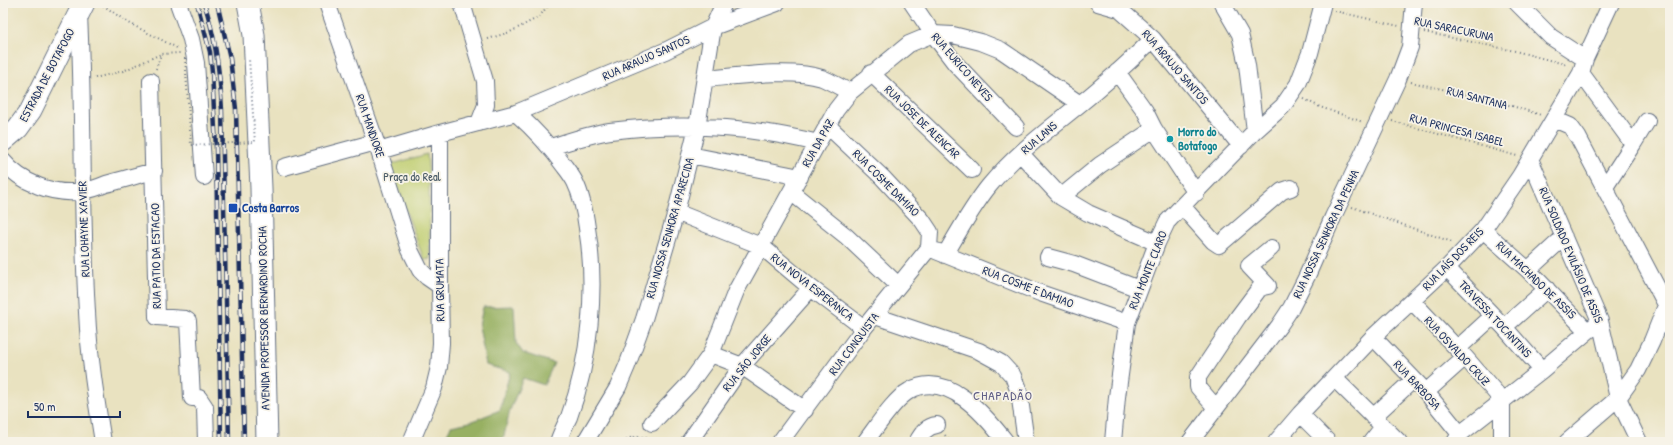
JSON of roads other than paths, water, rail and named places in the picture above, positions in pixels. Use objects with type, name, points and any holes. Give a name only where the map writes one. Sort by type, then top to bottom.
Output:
[{"type":"main road","name":"AVENIDA PROFESSOR BERNARDINO ROCHA","points":[[248,3],[254,35],[261,188],[267,442]]},
{"type":"main road","name":"ESTRADA DE BOTAFOGO","points":[[3,141],[18,128],[31,110],[82,9]]},
{"type":"street","points":[[178,3],[191,39],[196,63],[204,177]]},
{"type":"street","name":"RUA MANDIORE","points":[[327,3],[378,147],[414,260],[420,270],[440,286]]},
{"type":"street","points":[[462,3],[485,81],[486,104],[478,123]]},
{"type":"street","name":"RUA NOSSA SENHORA APARECIDA","points":[[585,442],[618,387],[644,319],[676,212],[697,127],[714,27],[724,3]]},
{"type":"street","name":"RUA ARAUJO SANTOS","points":[[284,167],[440,133],[516,113],[666,51],[714,27],[776,3]]},
{"type":"street","name":"RUA EURICO NEVES","points":[[912,3],[955,63],[1016,127]]},
{"type":"street","name":"RUA ARAUJO SANTOS","points":[[1098,3],[1119,9],[1153,39],[1241,146]]},
{"type":"street","points":[[1223,3],[1240,34],[1247,65],[1255,131]]},
{"type":"street","name":"RUA NOSSA SENHORA DA PENHA","points":[[1190,442],[1262,349],[1291,308],[1398,79],[1410,47],[1414,3]]},
{"type":"street","points":[[1517,3],[1582,67],[1633,144]]},
{"type":"street","name":"RUA LAÍS DOS REIS","points":[[1276,442],[1300,414],[1373,337],[1447,268],[1484,230],[1554,119],[1582,67],[1611,3]]},
{"type":"street","name":"RUA MONTE CLARO","points":[[1113,442],[1116,397],[1127,323],[1156,243],[1168,222],[1182,206],[1196,194],[1255,131],[1283,106],[1298,84],[1310,53],[1323,5]]},
{"type":"street","name":"RUA LOHAYNE XAVIER","points":[[82,9],[83,191],[87,313],[90,357],[103,442]]},
{"type":"street","name":"RUA DA PAZ","points":[[652,423],[690,383],[711,354],[736,291],[800,177],[827,125],[850,92],[871,73],[909,44],[933,34],[953,35],[982,42],[1001,50],[1080,104]]},
{"type":"street","name":"RUA LANS","points":[[945,255],[967,216],[990,185],[1031,142],[1080,104],[1153,39]]},
{"type":"street","points":[[1117,72],[1145,111],[1154,129],[1196,194]]},
{"type":"street","name":"RUA JOSE DE ALENCAR","points":[[871,73],[972,170]]},
{"type":"street","points":[[706,79],[762,74],[800,74],[822,78],[850,92]]},
{"type":"street","name":"RUA PATIO DA ESTACAO","points":[[151,81],[157,317],[185,319],[188,321],[192,398],[199,398],[205,407],[206,442]]},
{"type":"street","points":[[516,113],[537,132],[551,148],[575,182],[583,206],[591,252],[591,311],[586,348],[579,382],[569,416],[558,442]]},
{"type":"street","points":[[1554,119],[1570,126],[1578,137],[1669,303],[1640,364],[1618,398],[1567,442]]},
{"type":"street","points":[[1605,187],[1647,121]]},
{"type":"street","name":"RUA COSME DAMIAO","points":[[827,125],[882,177],[922,220],[930,232],[929,248]]},
{"type":"street","points":[[551,148],[609,131],[697,127],[793,136],[818,143]]},
{"type":"street","points":[[1062,197],[1100,165],[1154,129]]},
{"type":"street","name":"RUA GRUMATA","points":[[411,442],[434,388],[439,367],[441,344],[440,133]]},
{"type":"street","points":[[1021,154],[1062,197],[1088,213],[1156,243]]},
{"type":"street","points":[[690,155],[800,177]]},
{"type":"street","name":"RUA SOLDADO EVILÁSIO DE ASSIS","points":[[1530,159],[1600,321],[1618,398],[1639,442]]},
{"type":"street","points":[[3,161],[9,168],[25,180],[54,190],[67,192],[83,191],[154,171]]},
{"type":"street","points":[[1182,206],[1213,241],[1220,245],[1282,191],[1291,188]]},
{"type":"street","points":[[791,192],[846,236],[898,285]]},
{"type":"street","name":"RUA NOVA ESPERANCA","points":[[676,212],[761,246],[811,288],[870,322],[979,351],[1001,363],[1013,376],[1019,392],[1026,442]]},
{"type":"street","name":"RUA MACHADO DE ASSIS","points":[[1484,230],[1528,270],[1587,331]]},
{"type":"street","points":[[1528,270],[1564,238]]},
{"type":"street","name":"RUA COSME E DAMIAO","points":[[929,248],[1040,293],[1127,323]]},
{"type":"street","name":"RUA CONQUISTA","points":[[780,442],[898,285],[929,248]]},
{"type":"street","points":[[1216,408],[1198,387],[1198,378],[1238,317],[1259,289],[1268,286],[1249,266],[1271,248]]},
{"type":"street","points":[[1048,257],[1074,264],[1140,289]]},
{"type":"street","name":"TRAVESSA TOCANTINS","points":[[1447,268],[1542,370]]},
{"type":"street","name":"RUA SÃO JORGE","points":[[689,442],[742,366],[811,288]]},
{"type":"street","points":[[1504,328],[1547,289]]},
{"type":"street","name":"RUA OSVALDO CRUZ","points":[[1412,301],[1461,353],[1502,400]]},
{"type":"street","points":[[1426,392],[1493,316]]},
{"type":"street","points":[[1457,438],[1600,321]]},
{"type":"street","name":"RUA BARBOSA","points":[[1373,337],[1426,392],[1457,438]]},
{"type":"street","points":[[711,354],[742,366],[805,410]]},
{"type":"street","points":[[1334,378],[1399,442]]},
{"type":"street","points":[[1372,442],[1378,422],[1413,380]]},
{"type":"street","points":[[865,442],[893,406],[908,391],[923,385],[938,384],[964,397],[990,421],[1006,442]]},
{"type":"street","points":[[1502,400],[1502,442]]},
{"type":"street","points":[[1300,414],[1328,442]]},
{"type":"street","points":[[917,442],[921,434],[930,426],[937,424]]},
{"type":"railway","points":[[197,3],[210,52],[212,72],[216,148],[221,442]]},
{"type":"railway","points":[[204,3],[212,29],[217,56],[222,110],[229,442]]},
{"type":"railway","points":[[217,3],[230,58],[236,109],[244,442]]},
{"type":"place","name":"Morro do Botafogo","points":[[1170,139]]},
{"type":"place","name":"Costa Barros","points":[[233,208]]},
{"type":"district","name":"CHAPADÃO","points":[[1003,395]]},
{"type":"park label","name":"Praça do Real","points":[[412,177]]}]
